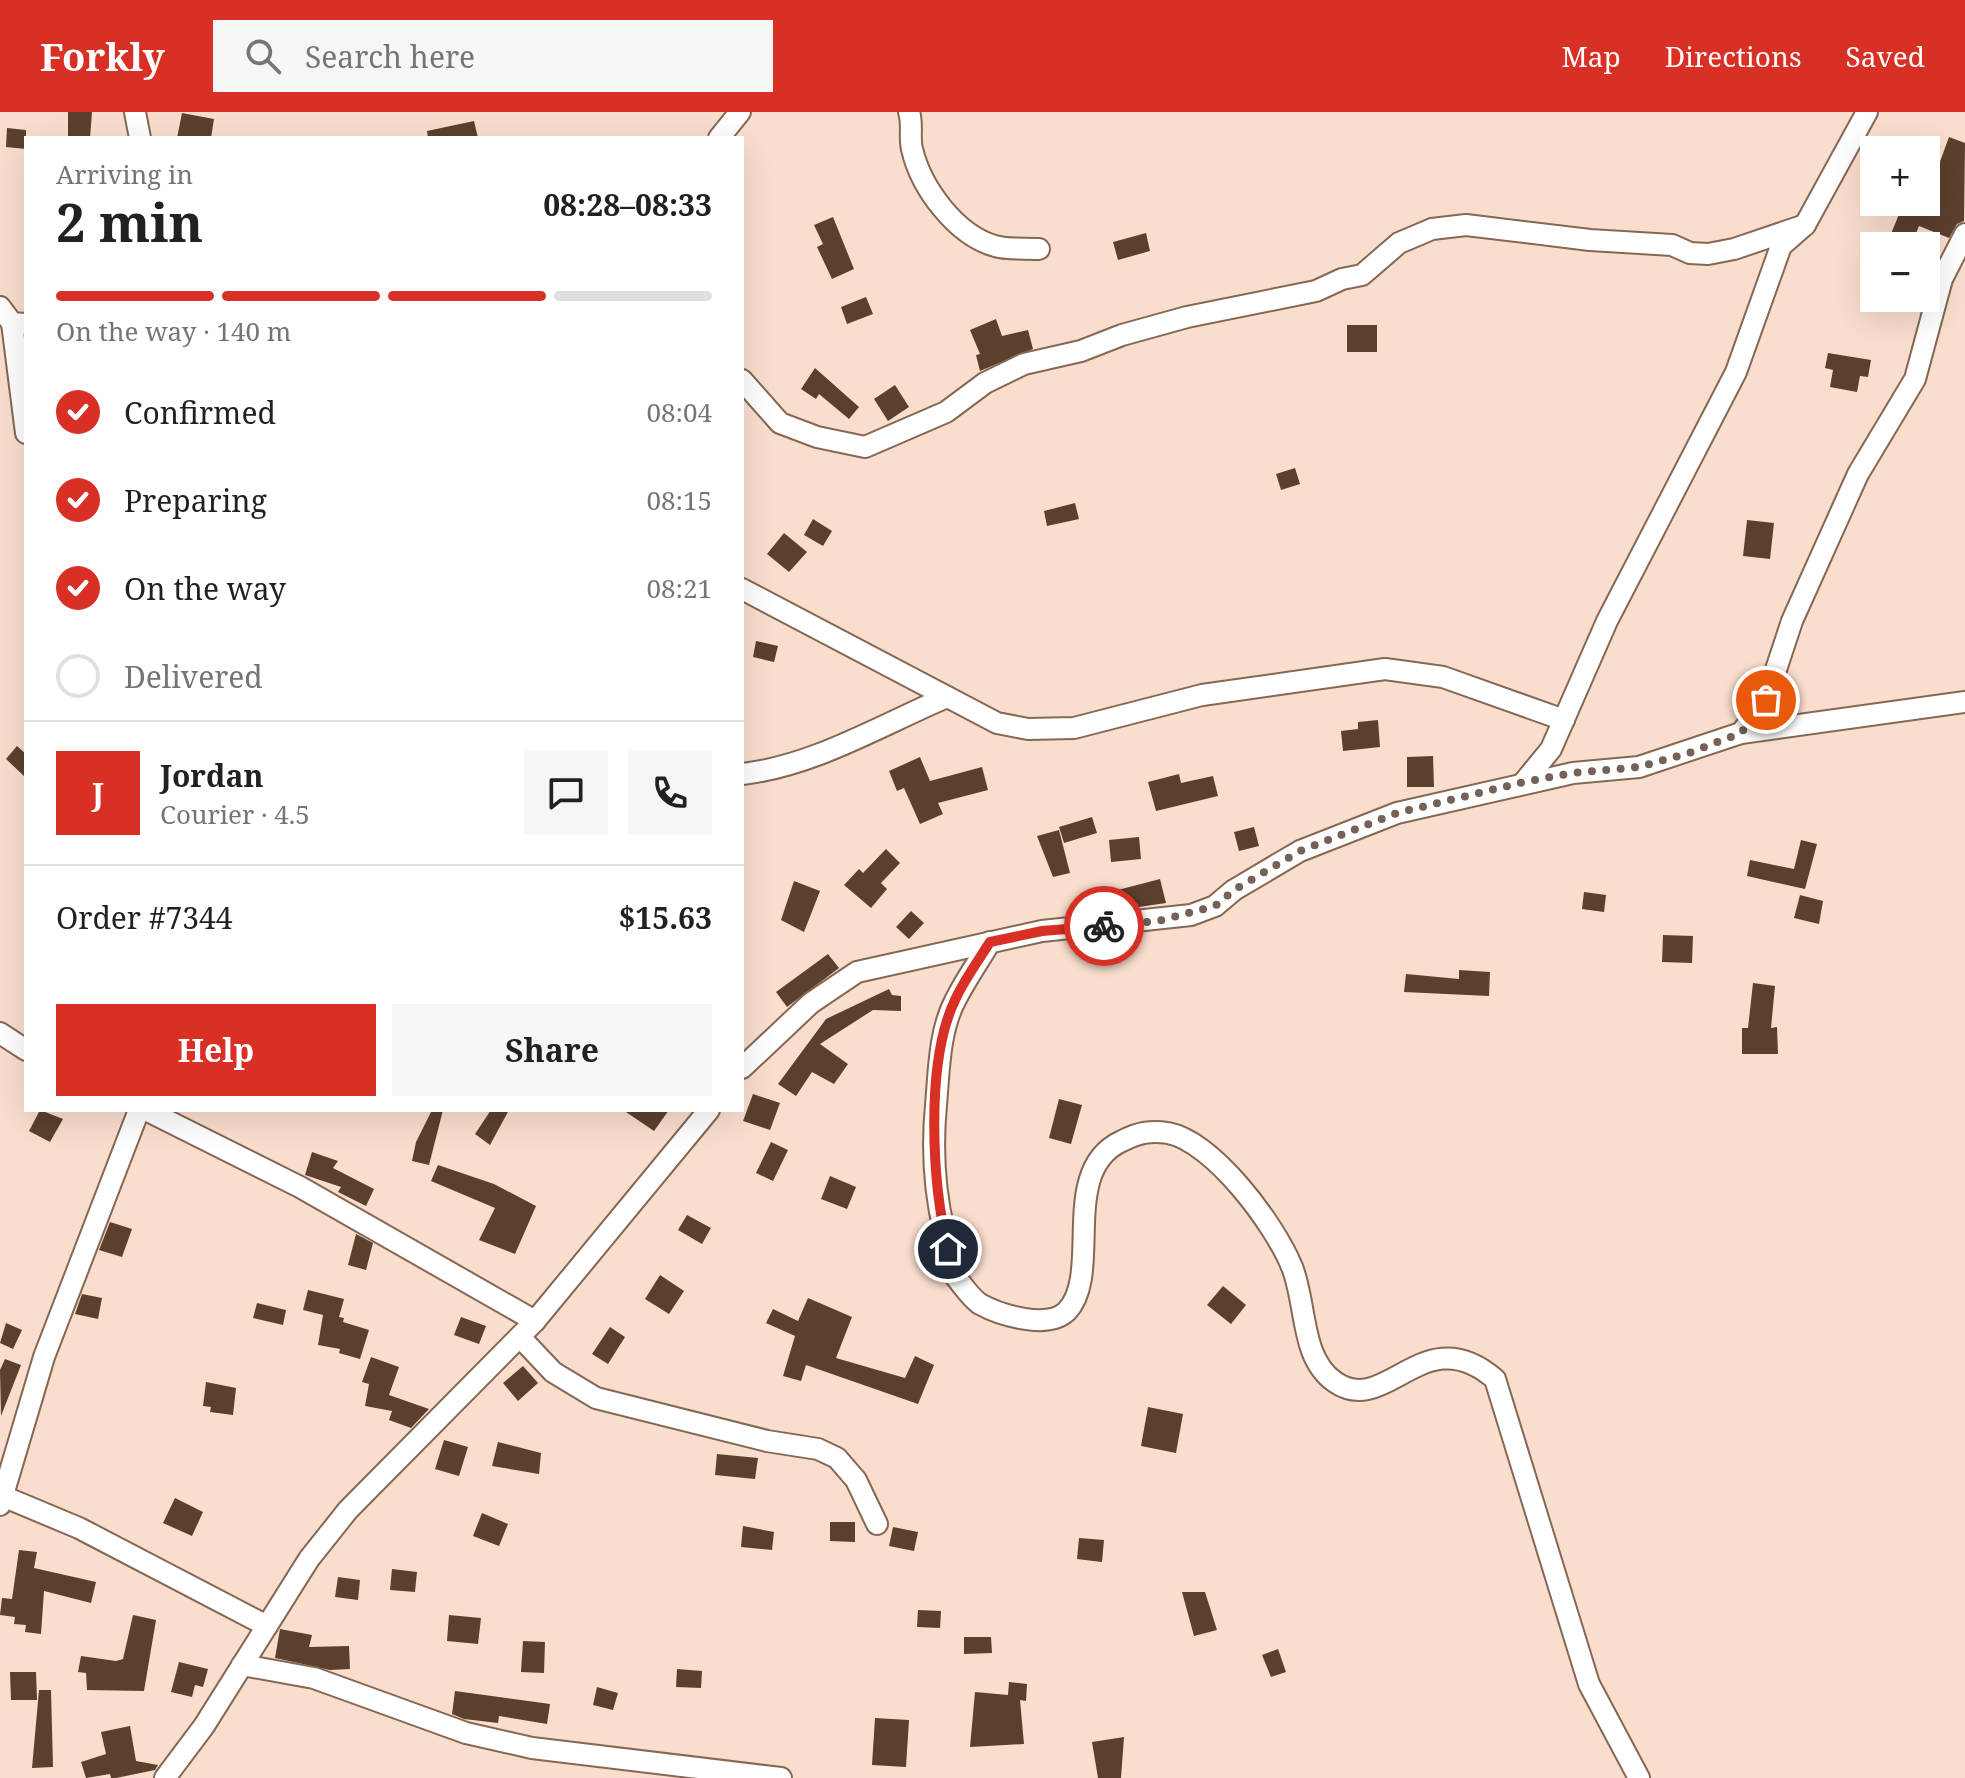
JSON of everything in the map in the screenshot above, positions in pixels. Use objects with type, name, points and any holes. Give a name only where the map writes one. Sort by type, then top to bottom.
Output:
[{"type":"street","points":[[135,112],[140,136]]},
{"type":"street","points":[[721,136],[740,112]]},
{"type":"street","points":[[909,112],[912,149],[928,185],[951,219],[995,246],[1039,249]]},
{"type":"street","points":[[1524,782],[1551,749],[1607,621],[1736,372],[1781,246],[1805,225],[1867,112]]},
{"type":"street","points":[[744,382],[780,423],[809,434],[865,447],[946,412],[985,383],[1024,364],[1081,351],[1122,335],[1187,317],[1316,291],[1362,275],[1399,243],[1432,229],[1466,225],[1590,240],[1662,244],[1690,253],[1708,254],[1734,249],[1805,225]]},
{"type":"street","points":[[1741,733],[1766,700],[1792,621],[1858,474],[1915,379],[1942,279],[1965,234]]},
{"type":"street","points":[[13,318],[24,415]]},
{"type":"street","points":[[744,590],[997,723],[1028,729],[1074,728],[1202,695],[1385,669],[1443,677],[1564,720]]},
{"type":"street","points":[[744,774],[768,771],[814,756],[947,697]]},
{"type":"street","points":[[744,1066],[811,1003],[857,972],[1042,931],[1191,915],[1215,906],[1234,890],[1300,851],[1397,813],[1524,782],[1573,773],[1639,767],[1741,733],[1965,702]]},
{"type":"street","points":[[990,942],[954,1001],[942,1046],[932,1150],[942,1224],[955,1275],[978,1303],[1037,1320],[1056,1316],[1067,1310],[1078,1285],[1090,1169],[1115,1144],[1143,1131],[1171,1134],[1214,1159],[1266,1216],[1292,1266],[1317,1365],[1337,1384],[1357,1388],[1389,1383],[1419,1364],[1444,1355],[1477,1363],[1495,1379],[1589,1684],[1639,1778]]},
{"type":"street","points":[[0,1033],[24,1049]]},
{"type":"street","points":[[138,1112],[44,1357],[1,1498],[79,1528],[267,1626]]},
{"type":"street","points":[[150,1112],[300,1187],[535,1321]]},
{"type":"street","points":[[165,1778],[204,1726],[309,1559],[348,1510],[535,1321],[707,1112]]},
{"type":"street","points":[[520,1337],[553,1372],[596,1398],[767,1441],[818,1449],[837,1458],[856,1480],[877,1524]]},
{"type":"street","points":[[242,1665],[314,1678],[466,1733],[532,1748],[781,1778]]},
{"type":"building","points":[[68,112],[92,112],[90,136],[68,136]]},
{"type":"building","points":[[182,113],[214,119],[211,136],[177,136]]},
{"type":"building","points":[[474,121],[478,136],[428,136],[427,131]]},
{"type":"building","points":[[7,128],[26,130],[24,149],[6,147]]},
{"type":"building","points":[[1949,137],[1965,143],[1964,221],[1957,224],[1949,238],[1919,226],[1917,232],[1892,232],[1898,216],[1940,216],[1940,162]]},
{"type":"building","points":[[833,217],[854,269],[832,279],[817,247],[823,244],[814,225]]},
{"type":"building","points":[[1146,233],[1150,251],[1118,260],[1113,242]]},
{"type":"building","points":[[866,297],[873,314],[847,324],[841,307]]},
{"type":"building","points":[[996,319],[1002,336],[1028,330],[1033,349],[980,371],[976,355],[980,354],[970,330]]},
{"type":"building","points":[[1347,325],[1377,325],[1377,352],[1347,352]]},
{"type":"building","points":[[1828,353],[1871,360],[1868,377],[1860,376],[1857,392],[1830,387],[1833,370],[1825,368]]},
{"type":"building","points":[[815,368],[859,407],[849,419],[819,394],[816,399],[801,389]]},
{"type":"building","points":[[895,385],[909,407],[888,421],[874,399]]},
{"type":"building","points":[[1295,468],[1300,484],[1281,490],[1276,474]]},
{"type":"building","points":[[1075,503],[1079,519],[1047,526],[1044,511]]},
{"type":"building","points":[[813,519],[832,531],[823,546],[804,535]]},
{"type":"building","points":[[1747,520],[1774,523],[1770,559],[1743,556]]},
{"type":"building","points":[[784,533],[807,552],[789,572],[767,554]]},
{"type":"building","points":[[756,641],[778,646],[774,662],[753,657]]},
{"type":"building","points":[[1378,720],[1380,747],[1343,751],[1341,731],[1358,729],[1358,722]]},
{"type":"building","points":[[17,746],[24,752],[24,776],[6,759]]},
{"type":"building","points":[[1433,756],[1434,787],[1407,787],[1407,757]]},
{"type":"building","points":[[920,757],[930,781],[982,767],[988,790],[938,803],[943,814],[920,824],[904,788],[897,791],[889,771]]},
{"type":"building","points":[[1179,774],[1181,783],[1213,776],[1218,796],[1156,811],[1148,782]]},
{"type":"building","points":[[1092,817],[1097,833],[1064,843],[1059,827]]},
{"type":"building","points":[[1254,827],[1259,846],[1239,851],[1234,832]]},
{"type":"building","points":[[1059,830],[1070,873],[1053,877],[1037,836]]},
{"type":"building","points":[[1139,837],[1141,859],[1111,862],[1109,840]]},
{"type":"building","points":[[1801,840],[1817,844],[1805,889],[1747,876],[1750,860],[1794,869]]},
{"type":"building","points":[[886,849],[900,863],[881,883],[887,889],[871,908],[844,885],[859,869],[863,873]]},
{"type":"building","points":[[1160,879],[1166,903],[1119,910],[1114,891]]},
{"type":"building","points":[[794,881],[820,891],[804,932],[781,920]]},
{"type":"building","points":[[1584,892],[1606,895],[1604,912],[1582,909]]},
{"type":"building","points":[[1800,895],[1823,901],[1819,924],[1794,918]]},
{"type":"building","points":[[911,911],[924,923],[909,939],[896,927]]},
{"type":"building","points":[[1663,935],[1693,936],[1692,963],[1662,962]]},
{"type":"building","points":[[828,954],[839,968],[787,1007],[776,992]]},
{"type":"building","points":[[1459,970],[1490,972],[1489,996],[1404,992],[1406,974],[1459,979]]},
{"type":"building","points":[[1753,983],[1775,986],[1771,1028],[1777,1027],[1778,1054],[1742,1054],[1742,1028],[1748,1028]]},
{"type":"building","points":[[889,989],[892,995],[901,996],[901,1011],[873,1010],[820,1044],[848,1064],[834,1084],[812,1072],[796,1096],[778,1084],[826,1019]]},
{"type":"building","points":[[753,1094],[780,1103],[770,1130],[743,1121]]},
{"type":"building","points":[[1059,1099],[1082,1105],[1071,1144],[1049,1138]]},
{"type":"building","points":[[39,1112],[63,1119],[50,1142],[29,1131]]},
{"type":"building","points":[[431,1112],[442,1112],[429,1165],[412,1161],[416,1142]]},
{"type":"building","points":[[490,1112],[508,1112],[490,1145],[475,1134]]},
{"type":"building","points":[[626,1112],[668,1112],[654,1131]]},
{"type":"building","points":[[771,1142],[788,1150],[773,1181],[756,1173]]},
{"type":"building","points":[[312,1152],[338,1161],[333,1168],[374,1189],[366,1206],[338,1192],[341,1187],[305,1175]]},
{"type":"building","points":[[438,1165],[494,1184],[536,1206],[515,1254],[479,1240],[495,1208],[431,1181]]},
{"type":"building","points":[[830,1176],[856,1187],[847,1209],[821,1199]]},
{"type":"building","points":[[687,1215],[711,1228],[702,1244],[678,1230]]},
{"type":"building","points":[[110,1222],[132,1229],[122,1257],[99,1250]]},
{"type":"building","points":[[356,1234],[373,1243],[366,1270],[348,1265]]},
{"type":"building","points":[[660,1275],[684,1291],[669,1314],[645,1299]]},
{"type":"building","points":[[1223,1286],[1246,1305],[1231,1324],[1207,1305]]},
{"type":"building","points":[[308,1290],[344,1299],[339,1317],[344,1318],[343,1322],[369,1330],[360,1359],[339,1353],[340,1349],[318,1345],[323,1315],[303,1310]]},
{"type":"building","points":[[82,1294],[102,1298],[98,1319],[75,1314]]},
{"type":"building","points":[[808,1298],[852,1317],[836,1358],[905,1378],[915,1356],[934,1365],[918,1404],[806,1365],[801,1381],[783,1376],[795,1336],[766,1323],[773,1309],[798,1321]]},
{"type":"building","points":[[257,1303],[286,1310],[283,1325],[253,1318]]},
{"type":"building","points":[[461,1317],[486,1326],[479,1344],[454,1335]]},
{"type":"building","points":[[6,1323],[22,1330],[13,1349],[0,1343]]},
{"type":"building","points":[[610,1327],[625,1337],[608,1364],[592,1354]]},
{"type":"building","points":[[371,1357],[399,1367],[389,1395],[429,1409],[411,1428],[389,1420],[392,1411],[365,1406],[369,1384],[362,1382]]},
{"type":"building","points":[[5,1359],[21,1365],[1,1416],[0,1370]]},
{"type":"building","points":[[523,1366],[538,1383],[518,1401],[503,1383]]},
{"type":"building","points":[[206,1382],[236,1388],[233,1415],[210,1412],[211,1407],[203,1406]]},
{"type":"building","points":[[1148,1407],[1183,1414],[1176,1453],[1141,1446]]},
{"type":"building","points":[[444,1440],[468,1447],[459,1476],[435,1469]]},
{"type":"building","points":[[498,1442],[541,1453],[539,1474],[492,1466]]},
{"type":"building","points":[[717,1454],[758,1458],[755,1479],[715,1475]]},
{"type":"building","points":[[175,1498],[203,1512],[192,1536],[163,1523]]},
{"type":"building","points":[[482,1513],[508,1524],[499,1546],[473,1536]]},
{"type":"building","points":[[830,1522],[855,1522],[855,1542],[830,1541]]},
{"type":"building","points":[[743,1526],[774,1532],[772,1550],[741,1547]]},
{"type":"building","points":[[893,1527],[918,1532],[914,1551],[889,1546]]},
{"type":"building","points":[[1079,1538],[1104,1540],[1102,1562],[1077,1559]]},
{"type":"building","points":[[19,1550],[37,1552],[34,1568],[96,1582],[91,1603],[44,1591],[41,1634],[25,1632],[26,1625],[14,1624],[15,1617],[0,1615],[2,1598],[12,1599]]},
{"type":"building","points":[[392,1569],[417,1572],[415,1592],[390,1590]]},
{"type":"building","points":[[338,1577],[360,1580],[358,1600],[335,1597]]},
{"type":"building","points":[[1182,1592],[1205,1592],[1217,1630],[1194,1636]]},
{"type":"building","points":[[918,1610],[941,1611],[940,1628],[917,1627]]},
{"type":"building","points":[[133,1615],[156,1620],[144,1691],[87,1690],[86,1673],[78,1672],[81,1656],[116,1661],[123,1659]]},
{"type":"building","points":[[449,1615],[481,1618],[478,1644],[447,1641]]},
{"type":"building","points":[[280,1629],[312,1635],[309,1647],[349,1646],[350,1669],[330,1670],[275,1658]]},
{"type":"building","points":[[964,1637],[991,1637],[992,1653],[964,1654]]},
{"type":"building","points":[[523,1641],[545,1642],[544,1673],[521,1672]]},
{"type":"building","points":[[1278,1649],[1286,1672],[1271,1677],[1262,1655]]},
{"type":"building","points":[[179,1662],[208,1669],[203,1687],[195,1685],[192,1697],[171,1692]]},
{"type":"building","points":[[677,1669],[702,1671],[701,1688],[676,1687]]},
{"type":"building","points":[[10,1672],[36,1672],[37,1700],[11,1700]]},
{"type":"building","points":[[1009,1682],[1027,1684],[1026,1701],[1020,1700],[1024,1744],[970,1747],[975,1692],[1008,1695]]},
{"type":"building","points":[[597,1687],[618,1693],[613,1710],[593,1705]]},
{"type":"building","points":[[39,1690],[51,1690],[53,1767],[32,1768]]},
{"type":"building","points":[[455,1691],[550,1704],[547,1724],[499,1716],[498,1723],[464,1719],[452,1714]]},
{"type":"building","points":[[875,1718],[909,1720],[906,1767],[872,1765]]},
{"type":"building","points":[[130,1726],[136,1761],[158,1765],[155,1770],[116,1778],[111,1778],[110,1774],[86,1778],[81,1762],[106,1754],[101,1732]]},
{"type":"building","points":[[1124,1737],[1121,1778],[1098,1778],[1092,1742]]},
{"type":"way so far","points":[[1104,926],[1158,921],[1191,915],[1215,906],[1253,877],[1300,851],[1397,813],[1524,782],[1573,773],[1639,767],[1689,753],[1741,733],[1766,700]]},
{"type":"route","points":[[948,1249],[932,1150],[942,1046],[954,1001],[990,942],[1042,931],[1104,926]]}]
